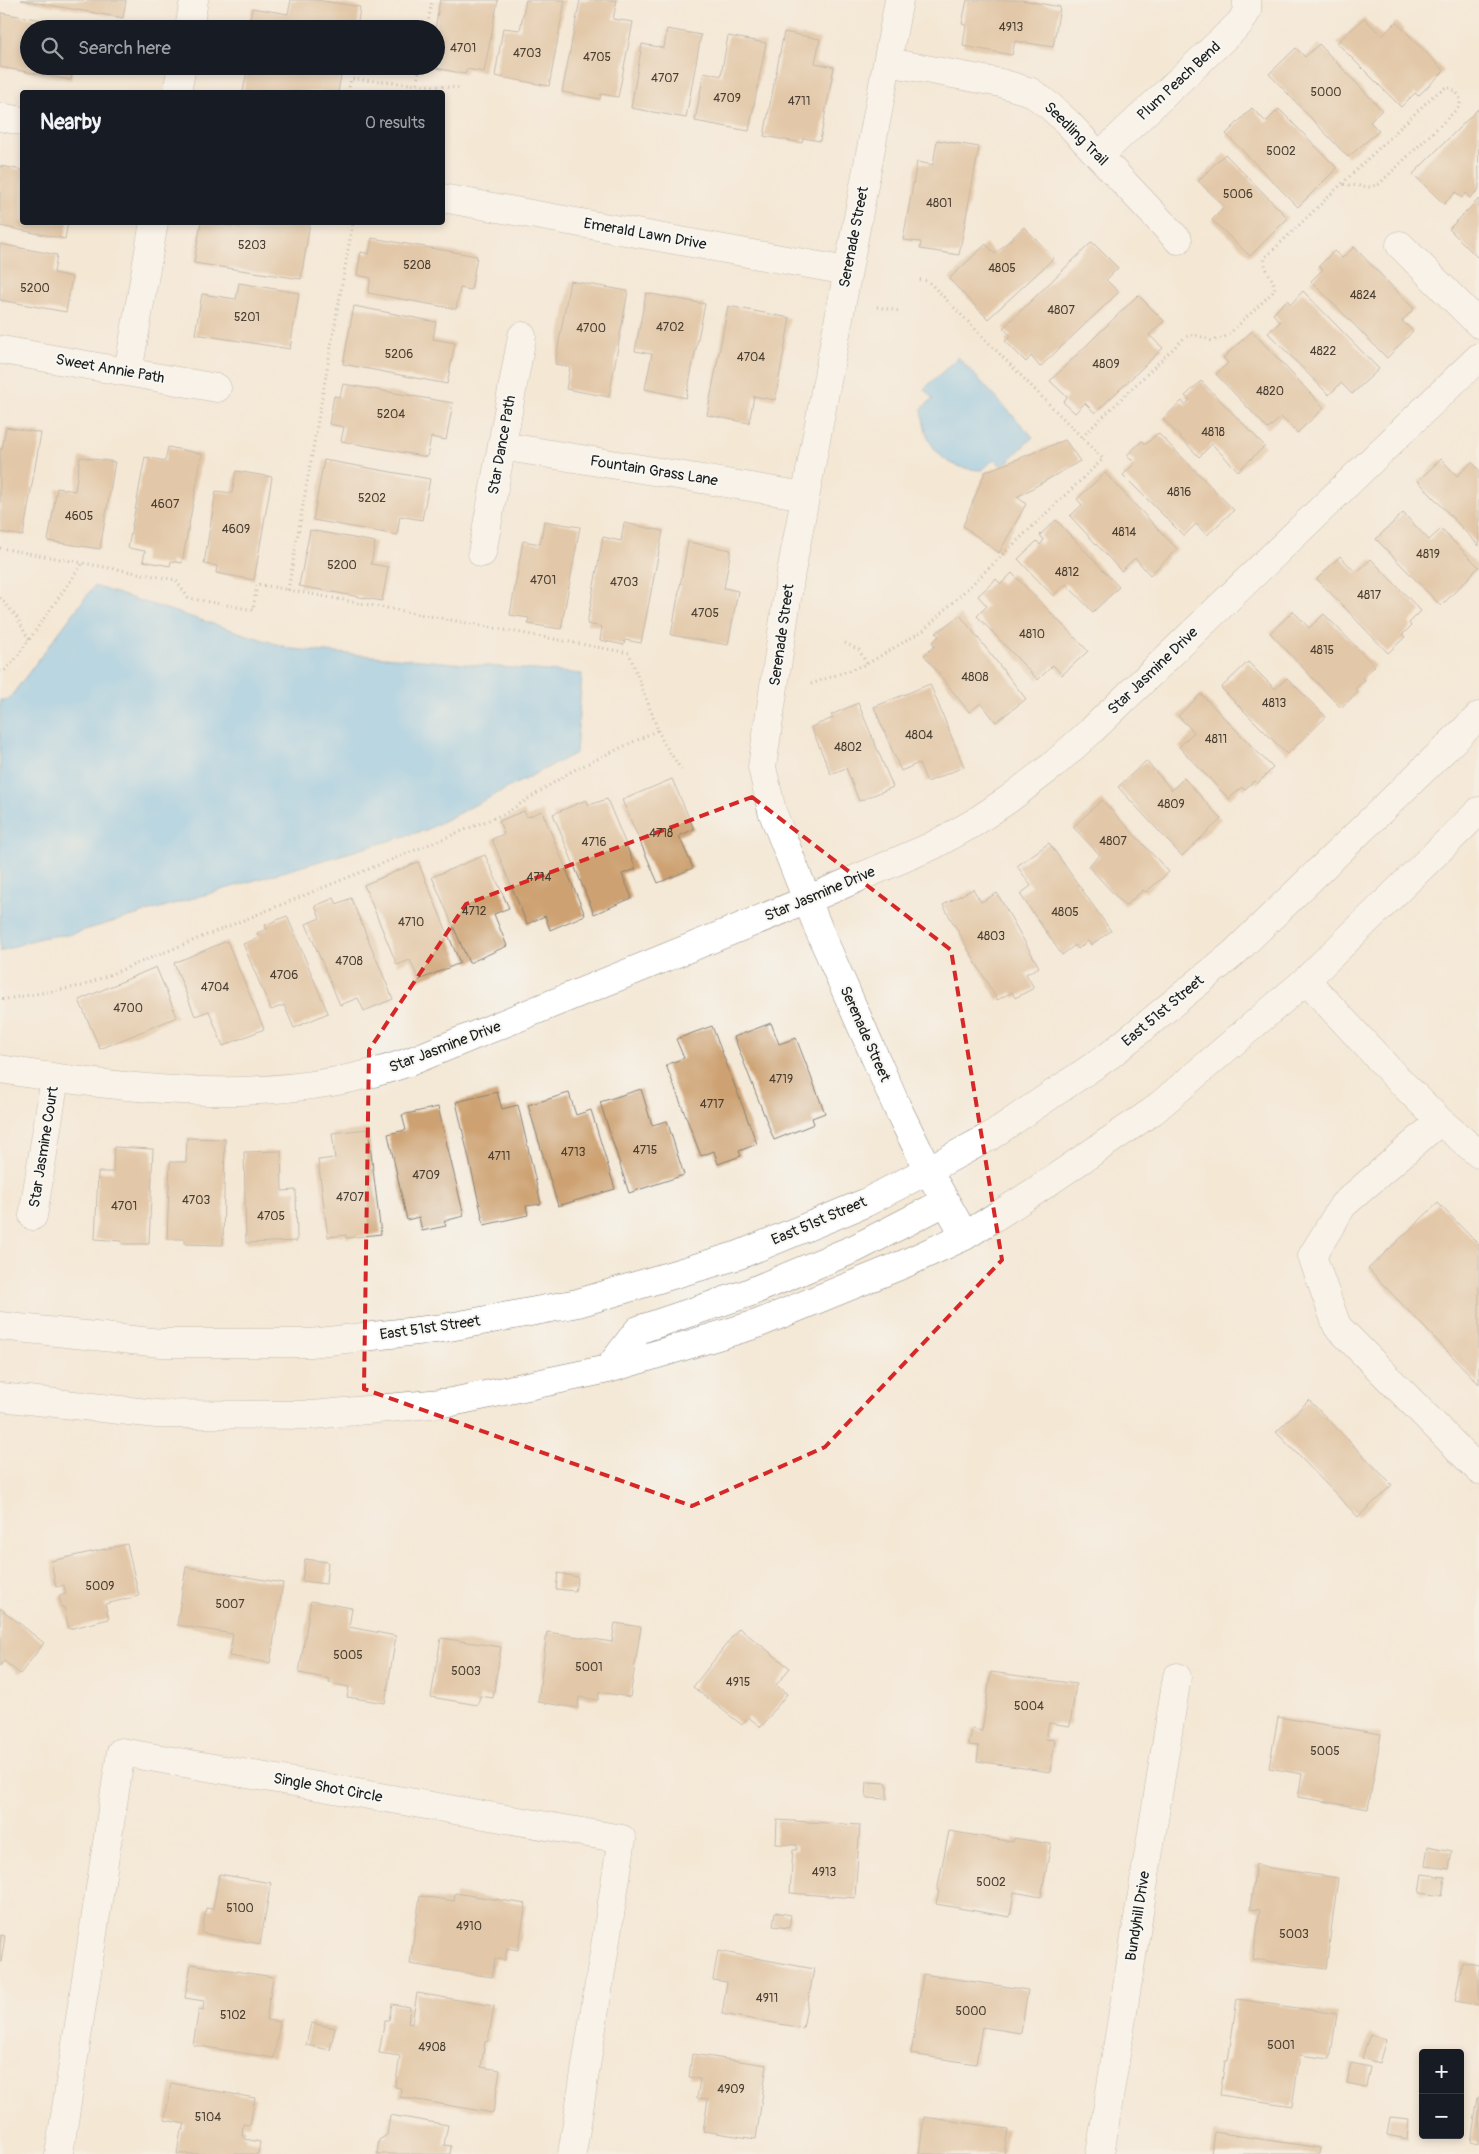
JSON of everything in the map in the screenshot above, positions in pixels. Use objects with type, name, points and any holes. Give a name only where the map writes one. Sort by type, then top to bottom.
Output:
[{"type":"street","points":[[191,20],[194,0]]},
{"type":"street","name":"Serenade Street","points":[[899,0],[791,572],[762,768],[772,811],[806,900],[896,1107],[945,1202],[965,1236]]},
{"type":"street","name":"Plum Peach Bend","points":[[1099,156],[1240,23],[1247,11],[1247,0]]},
{"type":"street","name":"Seedling Trail","points":[[888,62],[1001,83],[1031,92],[1051,106],[1178,240]]},
{"type":"street","points":[[177,90],[180,75]]},
{"type":"street","points":[[0,117],[20,121]]},
{"type":"street","name":"Emerald Lawn Drive","points":[[445,199],[847,271]]},
{"type":"street","points":[[128,372],[153,225]]},
{"type":"street","points":[[1400,245],[1479,324]]},
{"type":"street","name":"Star Dance Path","points":[[482,553],[522,336]]},
{"type":"street","name":"Sweet Annie Path","points":[[2,350],[217,388]]},
{"type":"street","name":"Star Jasmine Drive","points":[[0,1069],[140,1088],[215,1090],[295,1088],[344,1081],[410,1062],[806,900],[932,846],[972,824],[1010,799],[1052,766],[1092,730],[1479,357]]},
{"type":"street","name":"Fountain Grass Lane","points":[[502,446],[805,496]]},
{"type":"street","name":"East 51st Street","points":[[0,1326],[161,1343],[310,1343],[444,1328],[578,1303],[739,1255],[865,1203],[928,1170],[989,1137],[1110,1056],[1234,953],[1479,716]]},
{"type":"street","points":[[0,1396],[157,1414],[313,1415],[452,1402],[608,1369],[757,1324],[904,1264],[965,1236],[1031,1194],[1153,1111],[1306,980],[1479,811]]},
{"type":"street","points":[[1306,980],[1393,1074],[1440,1121],[1479,1154]]},
{"type":"street","name":"Star Jasmine Court","points":[[33,1216],[56,1078]]},
{"type":"street","points":[[1440,1121],[1343,1205],[1312,1256],[1337,1326],[1479,1470]]},
{"type":"street","points":[[608,1369],[638,1330],[748,1293],[856,1248],[945,1202]]},
{"type":"street","name":"Bundyhill Drive","points":[[1100,2154],[1177,1677]]},
{"type":"street","name":"Single Shot Circle","points":[[60,2154],[121,1752],[622,1839],[572,2154]]},
{"type":"path","points":[[429,20],[432,0]]},
{"type":"path","points":[[417,83],[418,75]]},
{"type":"path","points":[[348,90],[351,78],[459,88]]},
{"type":"path","points":[[1082,437],[1184,338],[1192,334],[1212,341],[1222,339],[1272,295],[1275,287],[1265,267],[1265,258],[1341,184],[1440,90],[1446,87],[1452,88],[1458,95],[1460,104],[1458,108],[1379,184],[1370,187],[1341,184]]},
{"type":"path","points":[[288,590],[352,225]]},
{"type":"path","points":[[810,684],[867,664],[924,630],[1103,459],[931,284],[927,281],[916,279]]},
{"type":"path","points":[[872,306],[899,311]]},
{"type":"path","points":[[0,548],[176,580],[188,598],[253,610],[257,584],[628,653],[663,742],[683,772]]},
{"type":"path","points":[[0,672],[5,670],[14,661],[83,563]]},
{"type":"path","points":[[0,598],[16,616],[29,640]]},
{"type":"path","points":[[845,643],[862,653],[867,664]]},
{"type":"path","points":[[0,1000],[82,986],[487,821],[506,813],[572,771],[658,730]]},
{"type":"highlighted area","points":[[752,797],[951,950],[1002,1260],[825,1447],[692,1506],[364,1389],[369,1050],[466,904]]},
{"type":"water","points":[[958,357],[1033,437],[1002,467],[994,459],[983,470],[957,466],[938,453],[927,434],[922,408],[933,399],[924,389]]},
{"type":"water","points":[[94,586],[292,649],[582,674],[576,753],[426,830],[68,935],[42,938],[0,952],[0,700],[8,700]]},
{"type":"building","points":[[21,0],[126,0],[123,18]]},
{"type":"building","points":[[291,0],[317,0],[360,7],[358,20],[250,20],[252,8],[288,14]]},
{"type":"building","points":[[440,0],[498,0],[484,72],[467,69],[465,74],[445,70],[445,20],[437,20]]},
{"type":"building","points":[[526,0],[565,0],[549,86],[495,76],[503,28],[520,30]]},
{"type":"building","points":[[580,0],[617,0],[613,19],[633,22],[618,97],[601,94],[600,99],[562,92]]},
{"type":"building","points":[[967,0],[1021,0],[1060,7],[1053,47],[1015,41],[1012,55],[963,46],[966,25],[962,24]]},
{"type":"building","points":[[1,13],[42,20],[20,20],[20,71],[0,67]]},
{"type":"building","points":[[1364,18],[1382,36],[1396,22],[1444,71],[1418,96],[1415,93],[1401,107],[1337,43]]},
{"type":"building","points":[[667,29],[701,35],[686,118],[631,108],[642,44],[664,48]]},
{"type":"building","points":[[784,32],[820,39],[815,63],[834,67],[820,141],[803,138],[802,143],[764,136]]},
{"type":"building","points":[[728,36],[766,43],[749,131],[695,121],[704,72],[721,76]]},
{"type":"building","points":[[1319,44],[1382,110],[1370,122],[1379,131],[1348,157],[1269,74],[1296,48],[1305,57]]},
{"type":"building","points":[[44,75],[72,75],[71,80]]},
{"type":"building","points":[[246,75],[341,76],[338,90],[243,90]]},
{"type":"building","points":[[1252,108],[1266,122],[1279,109],[1337,168],[1298,207],[1226,134]]},
{"type":"building","points":[[1478,109],[1479,189],[1470,198],[1466,193],[1462,198],[1456,192],[1444,204],[1413,174]]},
{"type":"building","points":[[937,140],[979,147],[959,255],[920,249],[921,242],[903,240],[917,162],[933,165]]},
{"type":"building","points":[[1225,154],[1288,218],[1250,256],[1212,220],[1225,207],[1198,181]]},
{"type":"building","points":[[0,166],[20,170],[20,225],[67,225],[65,239],[0,226]]},
{"type":"building","points":[[1479,199],[1479,259],[1449,229]]},
{"type":"building","points":[[200,225],[240,227],[240,225],[310,225],[301,279],[194,263]]},
{"type":"building","points":[[1024,227],[1054,258],[988,319],[949,279],[986,244],[995,254]]},
{"type":"building","points":[[372,238],[477,256],[471,290],[460,288],[456,309],[368,293],[371,278],[357,275],[361,252],[369,254]]},
{"type":"building","points":[[1092,242],[1118,268],[1106,280],[1119,292],[1040,367],[1031,356],[1026,362],[1005,341],[1011,336],[1003,328]]},
{"type":"building","points":[[0,244],[57,255],[54,273],[72,277],[66,312],[0,300]]},
{"type":"building","points":[[1354,247],[1414,309],[1402,321],[1413,331],[1387,358],[1311,281],[1323,269],[1319,266],[1334,251],[1342,258]]},
{"type":"building","points":[[570,281],[628,291],[609,397],[566,389],[570,367],[555,364]]},
{"type":"building","points":[[239,283],[299,293],[290,349],[195,334],[202,294],[236,299]]},
{"type":"building","points":[[1303,291],[1379,369],[1352,394],[1341,383],[1329,395],[1268,333],[1280,322],[1273,314],[1287,300],[1291,304]]},
{"type":"building","points":[[646,293],[705,304],[686,398],[645,389],[652,354],[635,351]]},
{"type":"building","points":[[1138,295],[1164,321],[1149,335],[1163,348],[1095,413],[1085,403],[1075,413],[1063,402],[1067,397],[1050,381]]},
{"type":"building","points":[[354,306],[436,322],[433,339],[455,343],[447,384],[343,364]]},
{"type":"building","points":[[728,306],[790,318],[775,400],[754,396],[749,423],[707,415]]},
{"type":"building","points":[[1252,331],[1324,408],[1297,433],[1281,417],[1268,429],[1216,374],[1228,363],[1223,358]]},
{"type":"building","points":[[1201,381],[1265,446],[1238,471],[1212,444],[1199,457],[1163,419],[1182,401],[1185,405],[1190,400],[1185,396]]},
{"type":"building","points":[[343,384],[453,403],[446,440],[431,437],[427,457],[341,441],[344,427],[329,424],[334,396],[340,397]]},
{"type":"building","points":[[6,427],[41,433],[23,536],[0,532],[0,449],[2,450]]},
{"type":"building","points":[[1158,433],[1234,510],[1207,535],[1196,524],[1184,536],[1123,475],[1135,463],[1127,455],[1142,441],[1146,444]]},
{"type":"building","points":[[1065,440],[1080,461],[1017,497],[1026,504],[999,553],[963,526],[985,472]]},
{"type":"building","points":[[168,447],[202,454],[182,563],[171,561],[170,566],[143,561],[145,551],[128,548],[145,457],[165,461]]},
{"type":"building","points":[[80,457],[115,462],[100,549],[48,541],[57,488],[75,491]]},
{"type":"building","points":[[1441,459],[1457,476],[1472,462],[1479,470],[1479,546],[1418,481]]},
{"type":"building","points":[[324,460],[430,479],[422,520],[400,516],[397,535],[313,520]]},
{"type":"building","points":[[236,471],[272,477],[254,580],[216,573],[217,566],[204,564],[216,491],[232,493]]},
{"type":"building","points":[[1105,473],[1177,549],[1150,575],[1135,558],[1121,571],[1070,516],[1082,505],[1077,499]]},
{"type":"building","points":[[1403,513],[1429,540],[1441,529],[1479,567],[1441,606],[1376,539]]},
{"type":"building","points":[[1056,520],[1119,587],[1093,612],[1066,584],[1053,596],[1018,559],[1037,541],[1040,545],[1044,540],[1040,535]]},
{"type":"building","points":[[544,521],[580,527],[561,629],[528,624],[529,618],[510,615],[523,541],[540,544]]},
{"type":"building","points":[[624,523],[663,531],[641,643],[625,640],[624,645],[600,640],[602,627],[587,624],[603,537],[621,541]]},
{"type":"building","points":[[310,530],[375,542],[371,564],[388,567],[382,601],[299,586]]},
{"type":"building","points":[[688,542],[731,550],[724,588],[738,591],[728,645],[671,635]]},
{"type":"building","points":[[1340,556],[1356,573],[1371,559],[1421,611],[1409,623],[1411,626],[1402,635],[1405,637],[1388,653],[1317,579]]},
{"type":"building","points":[[1012,573],[1088,651],[1062,675],[1053,665],[1038,680],[977,616],[987,606],[978,596],[996,579],[1001,584]]},
{"type":"building","points":[[1293,611],[1309,628],[1324,614],[1375,666],[1362,678],[1365,680],[1355,689],[1358,692],[1341,708],[1270,633]]},
{"type":"building","points":[[960,615],[1026,699],[996,722],[981,703],[969,712],[924,655],[935,646],[932,643],[939,636],[936,633]]},
{"type":"building","points":[[1248,662],[1275,689],[1287,678],[1326,717],[1287,754],[1221,688]]},
{"type":"building","points":[[930,684],[964,767],[927,782],[919,763],[901,771],[874,707]]},
{"type":"building","points":[[1201,694],[1273,768],[1257,784],[1254,781],[1244,790],[1242,787],[1229,799],[1179,747],[1194,732],[1178,716]]},
{"type":"building","points":[[858,703],[893,787],[859,801],[846,768],[831,774],[811,727],[833,718],[831,715]]},
{"type":"building","points":[[1146,761],[1172,790],[1184,778],[1221,819],[1182,856],[1118,787]]},
{"type":"building","points":[[672,779],[694,829],[679,836],[693,868],[658,883],[622,800]]},
{"type":"building","points":[[607,799],[636,869],[622,874],[632,898],[594,914],[553,814],[586,800],[589,805]]},
{"type":"building","points":[[1102,800],[1169,872],[1146,892],[1143,890],[1125,906],[1088,866],[1100,855],[1073,827]]},
{"type":"building","points":[[524,811],[527,817],[542,811],[585,915],[550,930],[545,916],[527,924],[492,839],[504,834],[499,821]]},
{"type":"building","points":[[1049,843],[1111,931],[1091,945],[1088,941],[1078,949],[1075,945],[1062,955],[1020,894],[1031,886],[1017,866]]},
{"type":"building","points":[[485,855],[509,908],[494,914],[507,946],[469,963],[432,877]]},
{"type":"building","points":[[418,862],[460,963],[419,980],[410,960],[397,965],[364,885]]},
{"type":"building","points":[[973,889],[981,902],[997,893],[1039,967],[1026,974],[1034,988],[1015,998],[1012,992],[997,1000],[943,905]]},
{"type":"building","points":[[334,898],[337,904],[351,898],[393,999],[364,1011],[358,998],[340,1005],[306,924],[320,918],[315,906]]},
{"type":"building","points":[[287,916],[328,1013],[294,1028],[284,1005],[271,1010],[243,944],[259,938],[257,933],[267,929],[265,925]]},
{"type":"building","points":[[227,941],[264,1029],[223,1046],[209,1011],[195,1016],[174,963]]},
{"type":"building","points":[[156,967],[177,1017],[100,1049],[79,1000]]},
{"type":"building","points":[[771,1023],[779,1044],[796,1038],[825,1113],[812,1118],[814,1124],[774,1140],[734,1037]]},
{"type":"building","points":[[712,1026],[757,1144],[739,1151],[741,1156],[718,1164],[714,1151],[701,1156],[666,1065],[684,1058],[676,1039]]},
{"type":"building","points":[[641,1089],[652,1125],[667,1121],[684,1175],[629,1193],[600,1102]]},
{"type":"building","points":[[497,1092],[502,1109],[518,1105],[541,1204],[526,1206],[528,1215],[484,1225],[456,1102]]},
{"type":"building","points":[[569,1093],[576,1115],[591,1110],[615,1189],[558,1206],[528,1105]]},
{"type":"building","points":[[438,1107],[464,1216],[444,1221],[446,1226],[422,1231],[419,1217],[407,1220],[388,1134],[406,1130],[402,1115]]},
{"type":"building","points":[[368,1129],[381,1234],[346,1238],[346,1235],[328,1237],[318,1160],[335,1158],[332,1133]]},
{"type":"building","points":[[187,1138],[225,1139],[223,1245],[185,1244],[185,1239],[167,1239],[170,1162],[186,1162]]},
{"type":"building","points":[[114,1147],[153,1149],[149,1244],[122,1244],[122,1241],[95,1239],[98,1172],[113,1172]]},
{"type":"building","points":[[281,1151],[282,1191],[296,1190],[297,1241],[246,1243],[244,1152]]},
{"type":"building","points":[[1438,1203],[1479,1245],[1479,1384],[1368,1269]]},
{"type":"building","points":[[1309,1400],[1392,1485],[1358,1517],[1276,1432]]},
{"type":"building","points":[[127,1544],[139,1596],[105,1604],[109,1619],[69,1629],[64,1607],[62,1608],[59,1596],[66,1594],[64,1585],[56,1587],[51,1561]]},
{"type":"building","points":[[305,1559],[328,1562],[326,1584],[302,1581]]},
{"type":"building","points":[[186,1567],[283,1583],[270,1663],[229,1656],[233,1634],[177,1625]]},
{"type":"building","points":[[558,1573],[578,1577],[575,1591],[556,1589]]},
{"type":"building","points":[[311,1601],[352,1608],[349,1627],[396,1636],[385,1703],[347,1697],[349,1687],[329,1683],[330,1679],[299,1673]]},
{"type":"building","points":[[0,1608],[44,1643],[20,1674],[4,1661],[0,1666]]},
{"type":"building","points":[[615,1623],[641,1627],[630,1697],[599,1692],[598,1700],[579,1697],[578,1708],[538,1702],[547,1632],[612,1642]]},
{"type":"building","points":[[739,1628],[790,1668],[776,1685],[787,1694],[761,1727],[748,1717],[742,1725],[693,1687]]},
{"type":"building","points":[[441,1638],[501,1647],[493,1698],[480,1696],[478,1705],[431,1697]]},
{"type":"building","points":[[991,1672],[1076,1684],[1070,1726],[1049,1723],[1046,1739],[1055,1740],[1050,1772],[977,1761],[979,1746],[969,1745],[972,1729],[982,1731]]},
{"type":"building","points":[[1278,1717],[1381,1734],[1368,1809],[1298,1797],[1302,1774],[1269,1768]]},
{"type":"building","points":[[867,1782],[887,1783],[887,1799],[866,1798]]},
{"type":"building","points":[[777,1820],[860,1825],[855,1898],[790,1893],[793,1850],[797,1850],[797,1845],[776,1844]]},
{"type":"building","points":[[949,1831],[1013,1842],[1014,1838],[1051,1844],[1041,1897],[1014,1892],[1010,1917],[936,1904]]},
{"type":"building","points":[[1428,1846],[1452,1851],[1449,1869],[1425,1866]]},
{"type":"building","points":[[1256,1864],[1270,1868],[1338,1878],[1326,1969],[1253,1959],[1260,1910],[1250,1909]]},
{"type":"building","points":[[219,1874],[271,1883],[260,1944],[202,1933],[206,1908],[213,1909]]},
{"type":"building","points":[[1422,1874],[1445,1877],[1442,1896],[1419,1893]]},
{"type":"building","points":[[455,1893],[526,1904],[518,1950],[507,1948],[505,1960],[495,1959],[492,1977],[410,1964],[420,1896],[454,1901]]},
{"type":"building","points":[[775,1912],[791,1915],[789,1928],[773,1926]]},
{"type":"building","points":[[0,1935],[5,1936],[1,1962],[0,1962]]},
{"type":"building","points":[[718,1951],[814,1969],[803,2028],[722,2014],[727,1982],[713,1980]]},
{"type":"building","points":[[1462,1962],[1479,1965],[1479,2005],[1455,2001]]},
{"type":"building","points":[[191,1964],[273,1977],[266,2020],[280,2022],[274,2058],[193,2045],[199,2009],[203,2010],[204,2001],[185,1998]]},
{"type":"building","points":[[923,1974],[1028,1990],[1021,2033],[982,2027],[976,2064],[911,2054]]},
{"type":"building","points":[[417,1993],[494,2006],[481,2067],[500,2070],[493,2113],[400,2097],[401,2088],[395,2087],[400,2056],[379,2053],[385,2020],[389,2020],[392,2004],[410,2007],[408,2023],[412,2024]]},
{"type":"building","points":[[1237,1999],[1337,2014],[1330,2059],[1300,2055],[1292,2106],[1220,2095],[1225,2061],[1228,2061]]},
{"type":"building","points":[[311,2023],[335,2028],[330,2050],[306,2045]]},
{"type":"building","points":[[1370,2034],[1386,2040],[1379,2063],[1362,2058]]},
{"type":"building","points":[[692,2054],[767,2065],[756,2139],[703,2131],[708,2099],[697,2098],[700,2079],[689,2077]]},
{"type":"building","points":[[1351,2063],[1370,2067],[1366,2087],[1347,2083]]},
{"type":"building","points":[[171,2083],[255,2098],[250,2125],[243,2124],[242,2136],[246,2136],[245,2139],[260,2142],[258,2154],[177,2154],[181,2130],[183,2130],[185,2124],[165,2120]]},
{"type":"building","points":[[1479,2097],[1479,2144],[1471,2142]]},
{"type":"building","points":[[390,2115],[448,2125],[444,2145],[451,2146],[450,2154],[377,2154],[379,2140],[387,2135]]},
{"type":"building","points":[[924,2117],[1008,2129],[1004,2154],[919,2154]]},
{"type":"building","points":[[1390,2117],[1409,2119],[1407,2139],[1387,2135]]},
{"type":"building","points":[[1214,2132],[1320,2148],[1319,2154],[1211,2154]]}]
